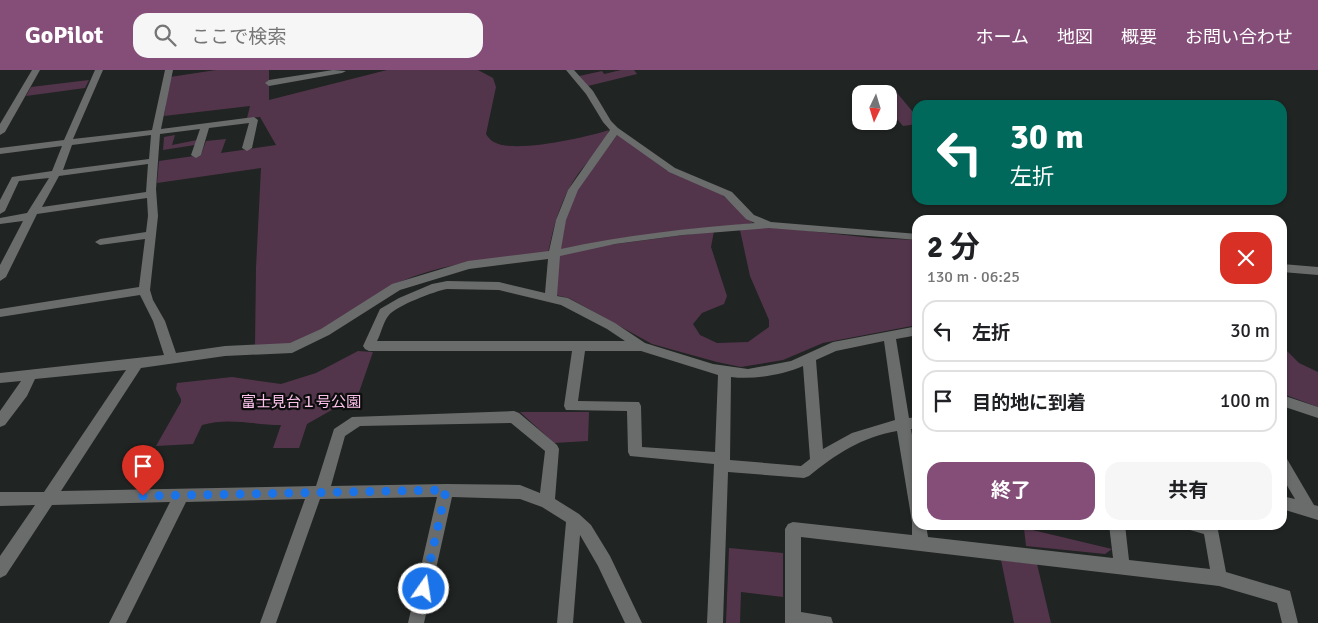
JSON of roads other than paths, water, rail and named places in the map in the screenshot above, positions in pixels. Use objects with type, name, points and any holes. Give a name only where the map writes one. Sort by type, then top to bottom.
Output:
[{"type":"street","points":[[0,132],[36,70]]},
{"type":"street","points":[[0,277],[56,173],[99,70]]},
{"type":"street","points":[[169,70],[156,131],[151,194],[153,216],[144,290],[147,300],[159,322],[172,359]]},
{"type":"street","points":[[570,70],[590,93],[607,122],[615,130],[672,170],[728,194],[750,216],[769,225]]},
{"type":"street","points":[[269,84],[295,74],[342,71]]},
{"type":"street","points":[[0,151],[254,120],[247,148]]},
{"type":"street","points":[[196,155],[206,125]]},
{"type":"street","points":[[552,299],[554,254],[567,200],[581,176],[611,138],[615,130]]},
{"type":"street","points":[[0,211],[16,179],[153,161]]},
{"type":"street","points":[[0,221],[34,213],[151,194]]},
{"type":"street","points":[[0,378],[137,364],[234,350],[292,348],[324,332],[396,287],[468,265],[554,254],[592,245],[639,238],[769,225],[912,237]]},
{"type":"street","points":[[100,242],[151,235]]},
{"type":"street","points":[[455,268],[462,286]]},
{"type":"street","points":[[1287,268],[1318,270]]},
{"type":"street","points":[[641,346],[611,326],[564,301],[499,286],[436,287],[403,301],[384,312],[369,346],[641,346],[726,371],[748,374],[792,365],[833,348],[912,331]]},
{"type":"street","points":[[0,313],[144,290]]},
{"type":"street","points":[[889,336],[911,423],[912,437]]},
{"type":"street","points":[[579,346],[572,406],[634,406],[635,452],[804,472],[845,441],[860,434],[882,426],[911,423]]},
{"type":"street","points":[[809,357],[817,461]]},
{"type":"street","points":[[0,570],[137,364]]},
{"type":"street","points":[[715,623],[726,371]]},
{"type":"street","points":[[0,421],[22,392],[31,374]]},
{"type":"street","points":[[1287,402],[1318,413]]},
{"type":"street","points":[[268,623],[339,433],[357,421],[514,417],[552,449],[547,502]]},
{"type":"street","points":[[1287,472],[1313,511]]},
{"type":"street","points":[[0,500],[446,490],[510,491],[530,495],[547,502],[574,519],[586,530],[604,561],[634,623]]},
{"type":"street","points":[[416,623],[446,490]]},
{"type":"street","points":[[117,623],[181,496]]},
{"type":"street","points":[[1287,503],[1313,511]]},
{"type":"street","points":[[565,623],[574,519]]},
{"type":"street","points":[[825,623],[793,621],[793,529],[1219,578],[1284,597],[1290,623]]},
{"type":"street","points":[[919,530],[921,543]]},
{"type":"street","points":[[1118,530],[1122,566]]},
{"type":"street","points":[[1211,530],[1219,578]]},
{"type":"park label","name":"富士見台１号公園","points":[[301,402]]}]
